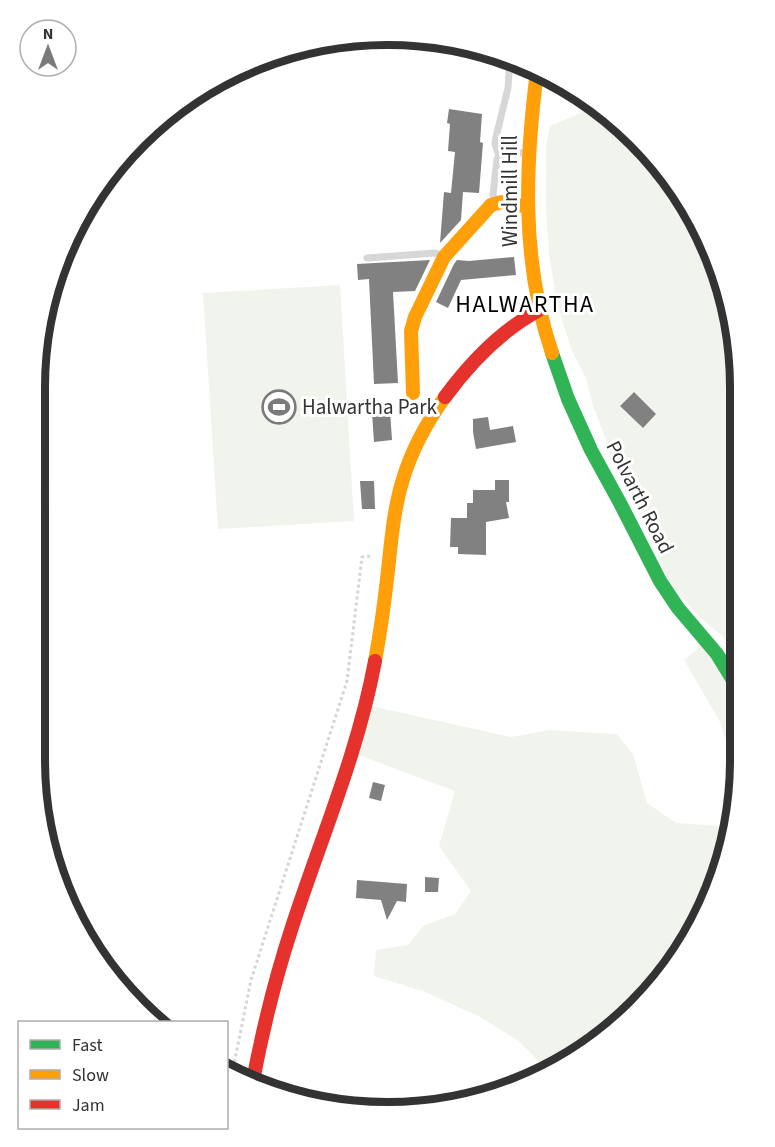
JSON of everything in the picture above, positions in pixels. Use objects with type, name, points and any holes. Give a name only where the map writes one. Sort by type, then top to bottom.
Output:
[{"type":"main road","name":"Windmill Hill","points":[[536,79],[529,152],[528,207],[530,248],[539,310]]},
{"type":"main road","points":[[413,393],[411,339],[413,324],[444,256],[487,208],[496,203],[528,207]]},
{"type":"main road","points":[[254,1075],[285,948],[361,726],[378,642],[394,516],[403,479],[416,446],[458,379],[482,354],[521,321],[539,310]]},
{"type":"main road","name":"Polvarth Road","points":[[539,310],[555,362],[591,450],[675,606],[717,654],[730,675]]},
{"type":"lane","points":[[500,156],[495,144],[508,88],[509,67]]},
{"type":"lane","points":[[500,156],[529,152]]},
{"type":"lane","points":[[496,203],[493,195],[495,164],[500,156]]},
{"type":"lane","points":[[367,258],[435,253],[444,256]]},
{"type":"path","points":[[234,1066],[250,980],[347,681],[362,557],[389,556]]},
{"type":"shaded area","points":[[588,110],[596,116],[630,145],[672,197],[695,236],[712,277],[723,321],[729,365],[730,647],[721,635],[697,615],[670,583],[627,486],[611,457],[586,378],[572,351],[555,291],[549,254],[546,145],[550,126]],"holes":[[[633,392],[656,414],[643,428],[620,406]]]},
{"type":"shaded area","name":"Halwartha Park","points":[[340,285],[354,521],[218,529],[203,293]]},
{"type":"shaded area","points":[[702,638],[730,677],[730,752],[719,720],[684,660],[696,650]]},
{"type":"shaded area","points":[[366,705],[511,737],[549,730],[617,734],[633,754],[647,803],[676,823],[723,826],[712,870],[684,931],[645,985],[630,1002],[596,1031],[542,1065],[519,1041],[480,1017],[425,992],[374,976],[376,950],[408,945],[423,926],[455,914],[471,891],[439,846],[455,791],[353,753]]},
{"type":"building","points":[[449,109],[482,114],[480,142],[483,143],[479,193],[463,192],[461,220],[440,243],[444,192],[451,193],[455,152],[448,151]]},
{"type":"building","points":[[514,257],[516,275],[461,280],[448,308],[436,302],[457,260]]},
{"type":"building","points":[[430,260],[415,291],[393,292],[398,383],[374,384],[369,279],[358,280],[357,264]]},
{"type":"building","points":[[634,392],[656,414],[643,428],[620,406]]},
{"type":"building","points":[[390,411],[392,440],[374,442],[372,413]]},
{"type":"building","points":[[488,417],[490,430],[513,426],[516,442],[476,449],[473,419]]},
{"type":"building","points":[[495,480],[509,480],[509,502],[506,502],[509,518],[486,522],[486,555],[458,554],[458,547],[450,547],[451,518],[467,518],[467,503],[473,503],[473,490],[495,490]]},
{"type":"building","points":[[360,481],[374,481],[375,509],[362,509]]},
{"type":"building","points":[[373,782],[385,785],[381,801],[369,798]]},
{"type":"building","points":[[425,877],[439,878],[438,892],[425,892]]},
{"type":"building","points":[[357,880],[407,884],[406,902],[397,901],[387,920],[381,900],[356,898]]},
{"type":"traffic: fast","points":[[552,353],[568,399],[591,450],[660,581],[678,608],[717,654],[730,675]]},
{"type":"traffic: slow","points":[[536,79],[528,178],[530,248],[542,318],[552,353]]},
{"type":"traffic: slow","points":[[413,393],[411,331],[415,317],[444,257],[491,205],[502,202],[528,207]]},
{"type":"traffic: slow","points":[[375,661],[400,491],[415,446],[445,397]]},
{"type":"traffic: jam","points":[[445,397],[488,348],[512,327],[539,310]]},
{"type":"traffic: jam","points":[[254,1075],[280,966],[349,762],[375,661]]},
{"type":"place","name":"Halwartha Park","points":[[279,407]]},
{"type":"district","name":"HALWARTHA","points":[[525,304]]}]
